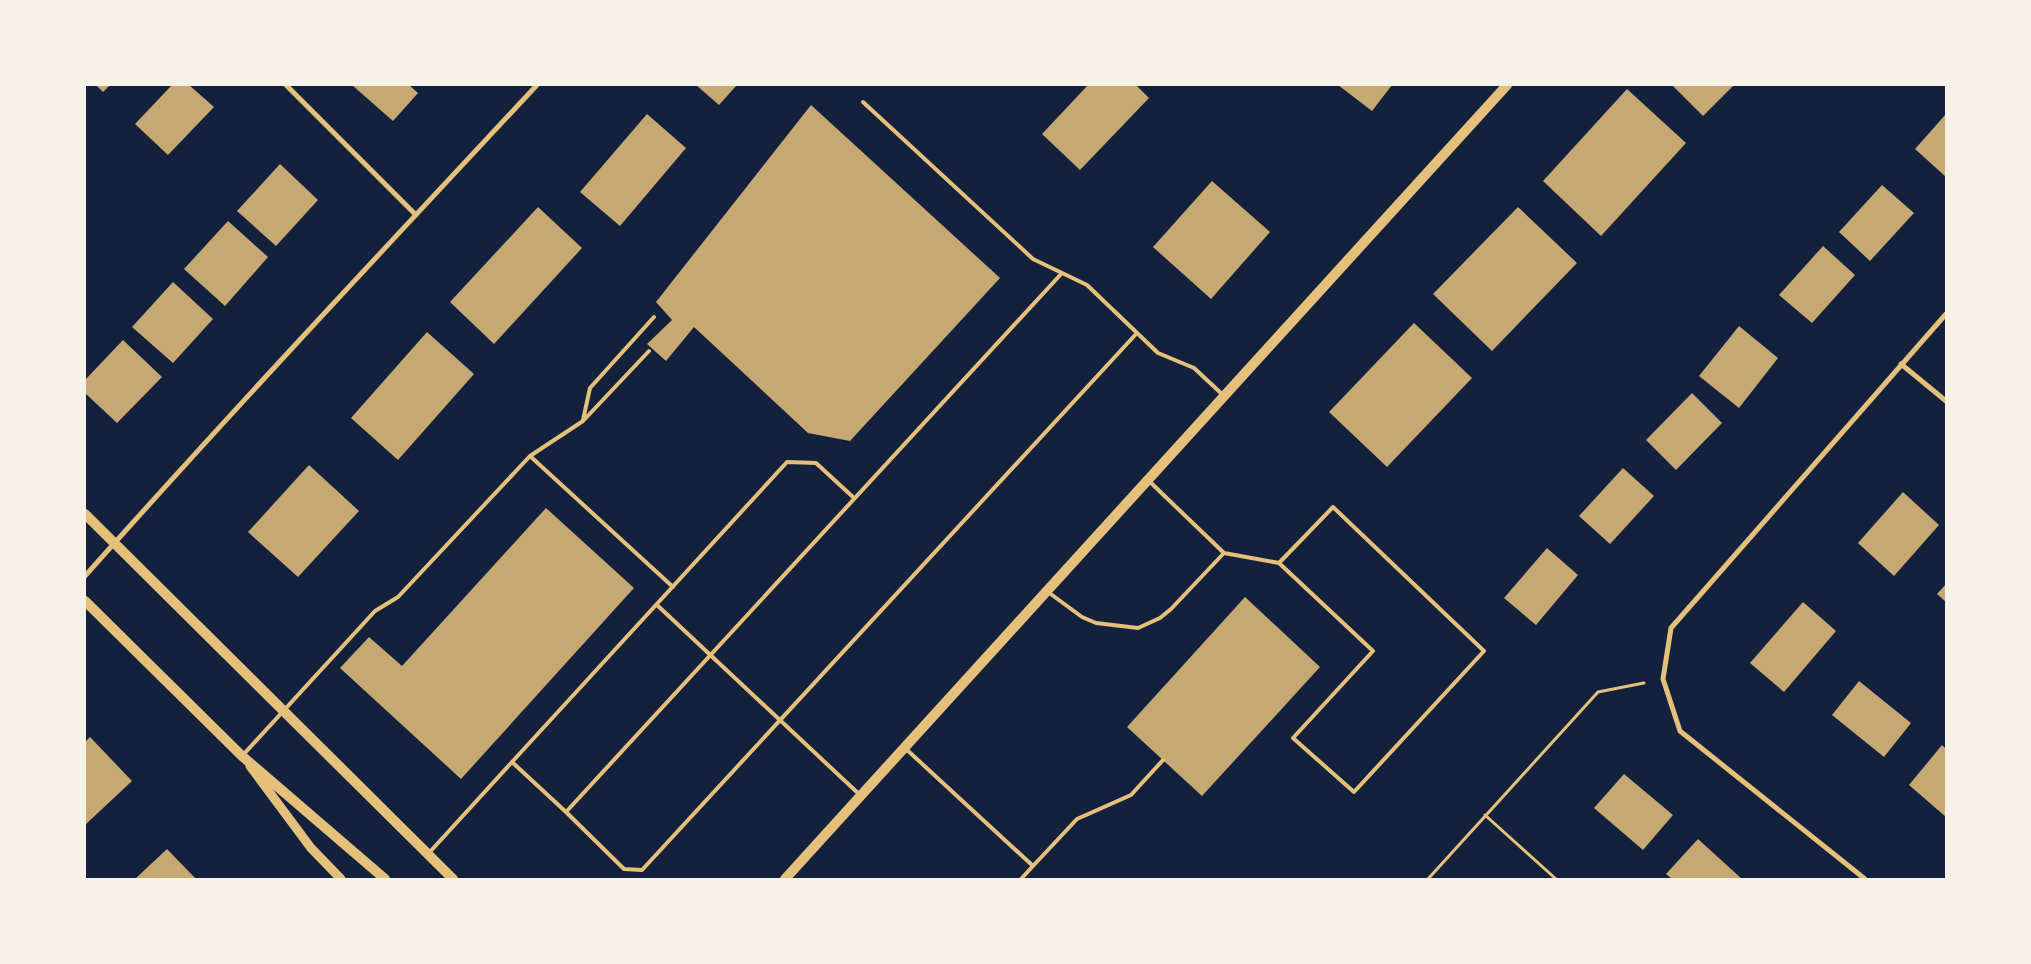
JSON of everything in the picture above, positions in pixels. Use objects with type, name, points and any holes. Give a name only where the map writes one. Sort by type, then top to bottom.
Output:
[{"type":"main road","points":[[785,879],[906,748],[1223,395],[1507,85]]},
{"type":"main road","points":[[85,514],[453,879]]},
{"type":"main road","points":[[85,601],[242,756],[385,879]]},
{"type":"street","points":[[286,85],[416,215]]},
{"type":"street","points":[[85,576],[267,373],[537,85]]},
{"type":"street","points":[[1864,879],[1680,731],[1663,679],[1672,628],[1946,314]]},
{"type":"street","points":[[1902,364],[1946,401]]},
{"type":"street","points":[[242,756],[311,848],[341,879]]},
{"type":"lane","points":[[863,102],[1033,259],[1087,285],[1158,353],[1194,368],[1223,395]]},
{"type":"lane","points":[[566,812],[1062,273]]},
{"type":"lane","points":[[583,421],[590,388],[654,318]]},
{"type":"lane","points":[[512,762],[624,868],[642,870],[1136,334]]},
{"type":"lane","points":[[242,756],[375,611],[398,597],[530,456],[583,421],[649,351]]},
{"type":"lane","points":[[530,456],[673,587]]},
{"type":"lane","points":[[428,854],[787,462],[816,463],[854,498]]},
{"type":"lane","points":[[1148,479],[1224,553],[1279,563],[1373,651],[1293,738],[1354,792],[1484,651],[1333,506],[1279,563]]},
{"type":"lane","points":[[1046,591],[1082,617],[1096,623],[1138,628],[1154,621],[1171,609],[1224,553]]},
{"type":"lane","points":[[657,604],[862,796]]},
{"type":"lane","points":[[906,748],[1033,866]]},
{"type":"lane","points":[[1022,879],[1077,819],[1130,795],[1163,760]]},
{"type":"path","points":[[1428,879],[1598,692],[1663,679]]},
{"type":"path","points":[[1485,816],[1556,879]]},
{"type":"building","points":[[96,85],[110,85],[103,92]]},
{"type":"building","points":[[172,85],[189,85],[214,107],[168,155],[135,124]]},
{"type":"building","points":[[352,85],[409,85],[418,93],[393,121]]},
{"type":"building","points":[[696,85],[737,85],[719,105]]},
{"type":"building","points":[[1088,85],[1136,85],[1149,98],[1080,170],[1042,134]]},
{"type":"building","points":[[1338,85],[1392,85],[1372,111]]},
{"type":"building","points":[[1672,85],[1734,85],[1703,116]]},
{"type":"building","points":[[1627,89],[1686,143],[1601,236],[1543,181]]},
{"type":"building","points":[[811,105],[1000,278],[850,441],[808,433],[694,327],[666,361],[647,344],[672,320],[656,302]]},
{"type":"building","points":[[647,114],[686,148],[620,226],[580,192]]},
{"type":"building","points":[[1946,114],[1946,177],[1915,149]]},
{"type":"building","points":[[280,164],[318,200],[276,246],[237,211]]},
{"type":"building","points":[[1212,181],[1270,232],[1211,299],[1153,247]]},
{"type":"building","points":[[1882,185],[1914,213],[1870,261],[1839,232]]},
{"type":"building","points":[[538,207],[582,248],[494,344],[450,302]]},
{"type":"building","points":[[1518,207],[1577,263],[1492,351],[1433,294]]},
{"type":"building","points":[[228,221],[268,257],[225,306],[184,269]]},
{"type":"building","points":[[1823,246],[1855,275],[1812,323],[1779,295]]},
{"type":"building","points":[[173,282],[213,319],[173,363],[132,327]]},
{"type":"building","points":[[1414,323],[1472,378],[1387,467],[1329,412]]},
{"type":"building","points":[[1739,326],[1778,358],[1739,408],[1699,376]]},
{"type":"building","points":[[427,332],[474,374],[398,460],[351,418]]},
{"type":"building","points":[[123,340],[162,377],[117,423],[85,393],[85,380]]},
{"type":"building","points":[[1692,393],[1722,423],[1676,470],[1646,440]]},
{"type":"building","points":[[309,465],[359,511],[298,577],[248,532]]},
{"type":"building","points":[[1623,468],[1654,496],[1610,544],[1579,516]]},
{"type":"building","points":[[1903,492],[1939,525],[1894,576],[1858,543]]},
{"type":"building","points":[[546,508],[634,588],[461,779],[340,668],[369,637],[402,666]]},
{"type":"building","points":[[1547,548],[1578,575],[1536,625],[1504,598]]},
{"type":"building","points":[[1946,584],[1946,602],[1937,594]]},
{"type":"building","points":[[1245,597],[1320,667],[1202,796],[1127,727]]},
{"type":"building","points":[[1803,602],[1836,631],[1784,692],[1750,663]]},
{"type":"building","points":[[1859,681],[1911,723],[1884,757],[1832,715]]},
{"type":"building","points":[[90,737],[132,781],[85,825],[85,742]]},
{"type":"building","points":[[1942,745],[1946,749],[1946,817],[1909,785]]},
{"type":"building","points":[[1624,774],[1673,815],[1643,850],[1594,808]]},
{"type":"building","points":[[1698,839],[1742,879],[1672,879],[1666,874]]},
{"type":"building","points":[[167,849],[196,879],[135,879]]}]
